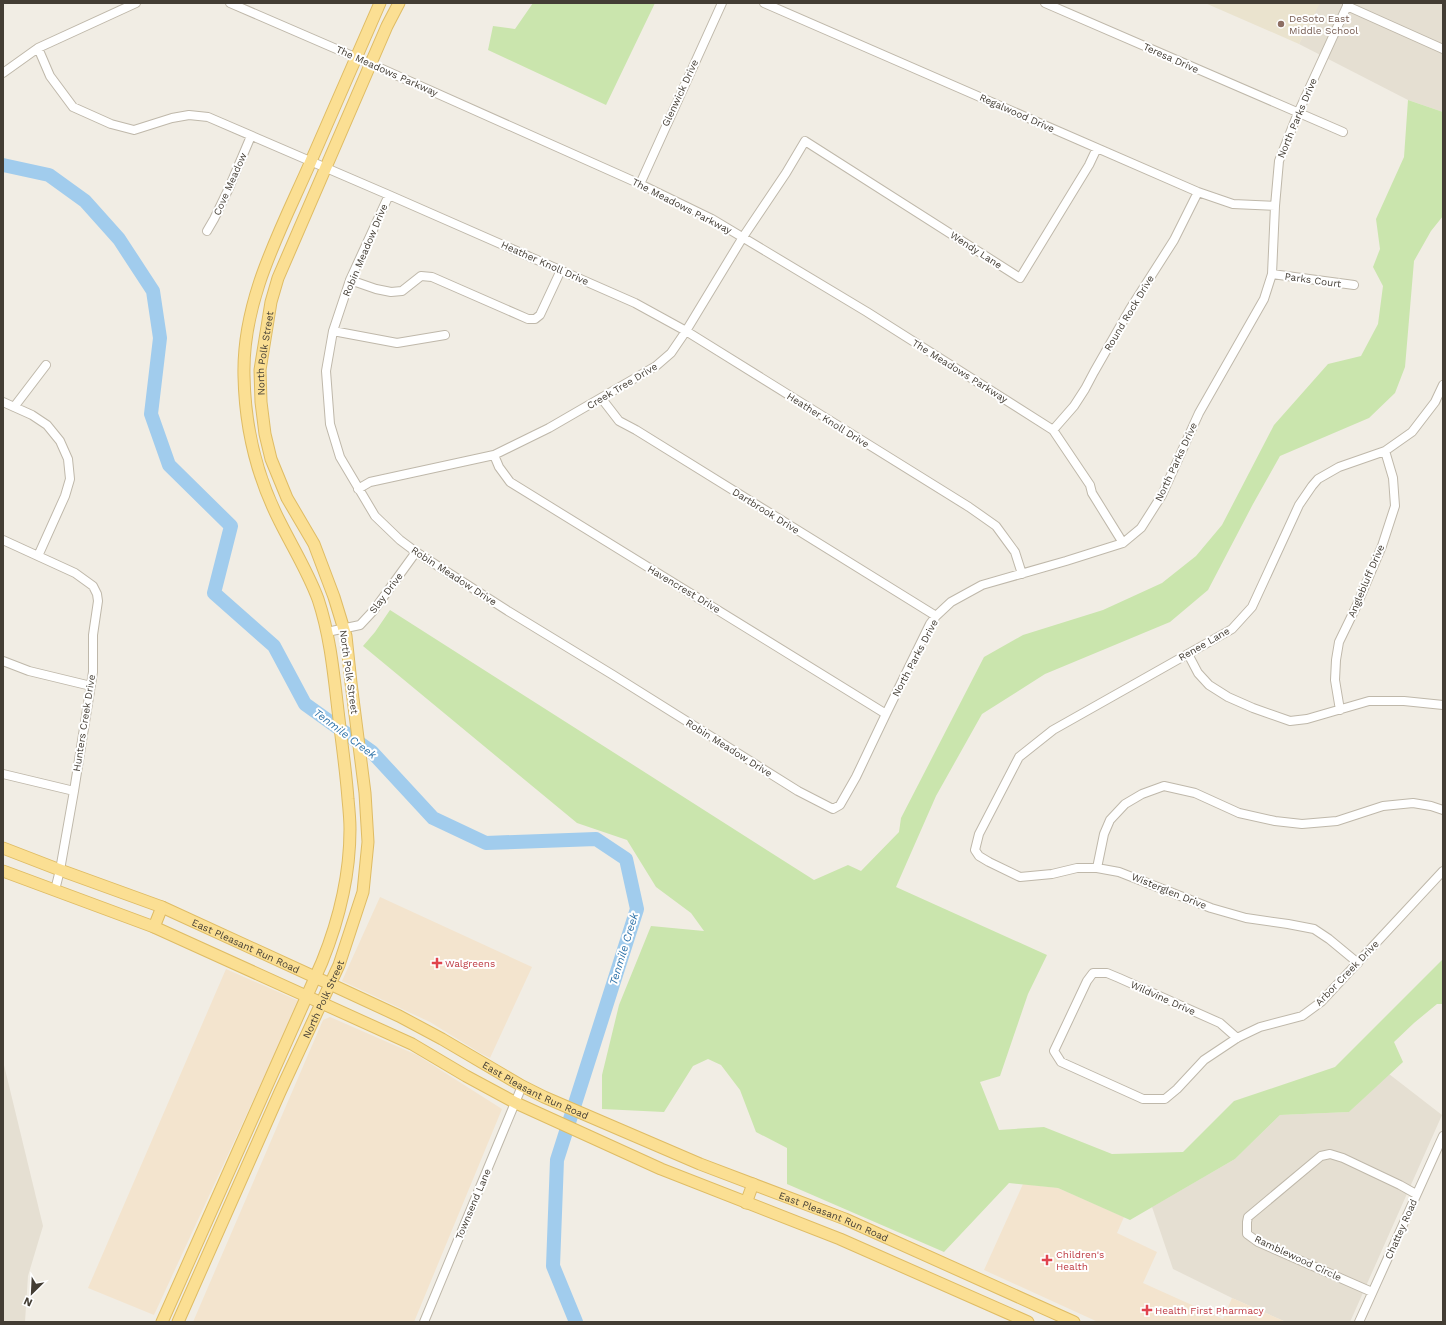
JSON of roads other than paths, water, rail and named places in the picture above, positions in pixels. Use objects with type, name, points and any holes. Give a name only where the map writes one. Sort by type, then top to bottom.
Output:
[{"type":"main road","name":"North Polk Street","points":[[162,1322],[329,946],[346,880],[350,828],[332,661],[327,632],[318,600],[307,572],[279,522],[264,488],[253,449],[245,406],[244,380],[247,332],[254,297],[272,248],[380,3]]},
{"type":"main road","name":"North Polk Street","points":[[179,1319],[280,1092],[330,984],[346,946],[363,892],[368,842],[365,793],[350,683],[346,636],[334,597],[314,544],[288,498],[271,459],[265,434],[261,402],[260,370],[271,302],[278,278],[399,3]]},
{"type":"main road","name":"East Pleasant Run Road","points":[[3,848],[162,907],[330,984],[418,1027],[544,1097],[700,1164],[845,1219],[1074,1322]]},
{"type":"main road","name":"East Pleasant Run Road","points":[[3,871],[154,927],[412,1044],[466,1076],[516,1102],[614,1147],[685,1179],[840,1239],[1028,1322]]},
{"type":"main road","points":[[154,927],[162,907]]},
{"type":"main road","points":[[412,1044],[418,1027]]},
{"type":"main road","points":[[266,1087],[280,1092]]},
{"type":"main road","points":[[746,1203],[753,1184]]},
{"type":"main road","points":[[198,1240],[212,1245]]},
{"type":"main road","points":[[943,1284],[950,1267]]},
{"type":"main road","points":[[167,1311],[179,1319]]},
{"type":"street","points":[[3,73],[38,48],[136,3]]},
{"type":"street","name":"The Meadows Parkway","points":[[230,3],[356,57],[640,184],[712,219],[744,237],[909,338],[1053,430],[1090,485],[1092,493],[1123,543]]},
{"type":"street","name":"Glenwick Drive","points":[[640,184],[722,3]]},
{"type":"street","name":"Regalwood Drive","points":[[764,3],[1198,192],[1233,204],[1275,206]]},
{"type":"street","name":"Teresa Drive","points":[[1045,3],[1343,132]]},
{"type":"street","points":[[1347,5],[1443,49]]},
{"type":"street","name":"North Parks Drive","points":[[833,809],[840,805],[856,777],[930,624],[951,602],[982,585],[1123,543],[1141,528],[1162,495],[1199,413],[1264,299],[1272,274],[1275,206],[1279,161],[1298,113],[1347,5]]},
{"type":"street","name":"Heather Knoll Drive","points":[[38,48],[50,76],[73,106],[111,124],[134,130],[172,118],[190,115],[208,117],[635,303],[686,331],[969,507],[996,526],[1015,552],[1022,574]]},
{"type":"street","name":"Cove Meadow","points":[[207,231],[229,188],[251,136]]},
{"type":"street","name":"Wendy Lane","points":[[804,141],[1020,278],[1089,165],[1097,148]]},
{"type":"street","name":"Creek Tree Drive","points":[[358,489],[370,482],[494,455],[530,438],[602,399],[656,366],[671,353],[686,331],[744,237],[786,173],[804,141]]},
{"type":"street","name":"Round Rock Drive","points":[[1053,430],[1074,406],[1086,389],[1127,316],[1174,240],[1198,192]]},
{"type":"street","name":"Robin Meadow Drive","points":[[389,195],[350,280],[333,331],[326,371],[330,424],[340,457],[374,516],[400,540],[416,552],[508,611],[798,791],[833,809]]},
{"type":"street","points":[[350,280],[376,289],[391,292],[402,291],[421,276],[432,276],[528,319],[535,319],[540,315],[561,270]]},
{"type":"street","name":"Parks Court","points":[[1272,274],[1354,285]]},
{"type":"street","points":[[333,331],[397,343],[445,335]]},
{"type":"street","points":[[14,407],[46,364]]},
{"type":"street","name":"Renee Lane","points":[[975,850],[979,834],[1019,757],[1053,730],[1232,629],[1252,607],[1299,505],[1318,479],[1339,467],[1385,451],[1412,432],[1439,404],[1443,385]]},
{"type":"street","name":"Dartbrook Drive","points":[[602,399],[619,421],[636,430],[936,616]]},
{"type":"street","points":[[3,402],[32,415],[47,425],[60,441],[68,459],[70,479],[38,556]]},
{"type":"street","name":"Anglebluff Drive","points":[[1340,710],[1335,680],[1339,642],[1356,607],[1382,546],[1395,506],[1393,478],[1385,451]]},
{"type":"street","name":"Havencrest Drive","points":[[494,455],[499,468],[510,482],[886,714]]},
{"type":"street","name":"Hunters Creek Drive","points":[[3,540],[75,573],[93,586],[97,594],[98,601],[92,648],[93,672],[74,791],[55,890]]},
{"type":"street","name":"Slay Drive","points":[[327,632],[360,625],[374,610],[416,552]]},
{"type":"street","points":[[1188,654],[1198,673],[1209,685],[1228,697],[1253,708],[1290,721],[1307,719],[1369,701],[1404,701],[1443,705]]},
{"type":"street","points":[[3,661],[29,671],[91,686]]},
{"type":"street","points":[[3,774],[74,791]]},
{"type":"street","points":[[1097,868],[1104,834],[1110,820],[1125,804],[1142,794],[1164,786],[1195,793],[1239,813],[1276,821],[1302,824],[1337,821],[1383,806],[1413,803],[1443,810]]},
{"type":"street","name":"Wisterglen Drive","points":[[975,850],[979,856],[1020,877],[1052,874],[1077,868],[1097,868],[1119,872],[1211,908],[1246,918],[1288,924],[1314,930],[1329,939],[1358,963]]},
{"type":"street","name":"Arbor Creek Drive","points":[[1087,981],[1054,1051],[1061,1062],[1143,1099],[1165,1099],[1177,1089],[1204,1060],[1237,1038],[1260,1027],[1302,1016],[1322,1002],[1443,871]]},
{"type":"street","name":"Wildvine Drive","points":[[1087,981],[1094,973],[1106,973],[1220,1023],[1237,1038]]},
{"type":"street","name":"Townsend Lane","points":[[424,1322],[522,1086]]},
{"type":"street","name":"Chattey Road","points":[[1359,1322],[1443,1136]]},
{"type":"street","name":"Ramblewood Circle","points":[[1372,1292],[1258,1242],[1247,1234],[1248,1217],[1321,1156],[1330,1154],[1400,1185],[1416,1194]]},
{"type":"waterway","name":"Tenmile Creek","points":[[3,165],[49,175],[85,201],[119,239],[153,291],[160,338],[151,414],[169,465],[231,526],[214,593],[274,646],[305,704],[372,752],[433,818],[486,843],[596,839],[626,859],[637,909],[557,1160],[553,1266],[576,1322]]},
{"type":"place","name":"DeSoto East Middle School","points":[[1281,24]]},
{"type":"place","name":"Walgreens","points":[[437,963]]},
{"type":"place","name":"Children's Health","points":[[1047,1260]]},
{"type":"place","name":"Health First Pharmacy","points":[[1147,1310]]}]
